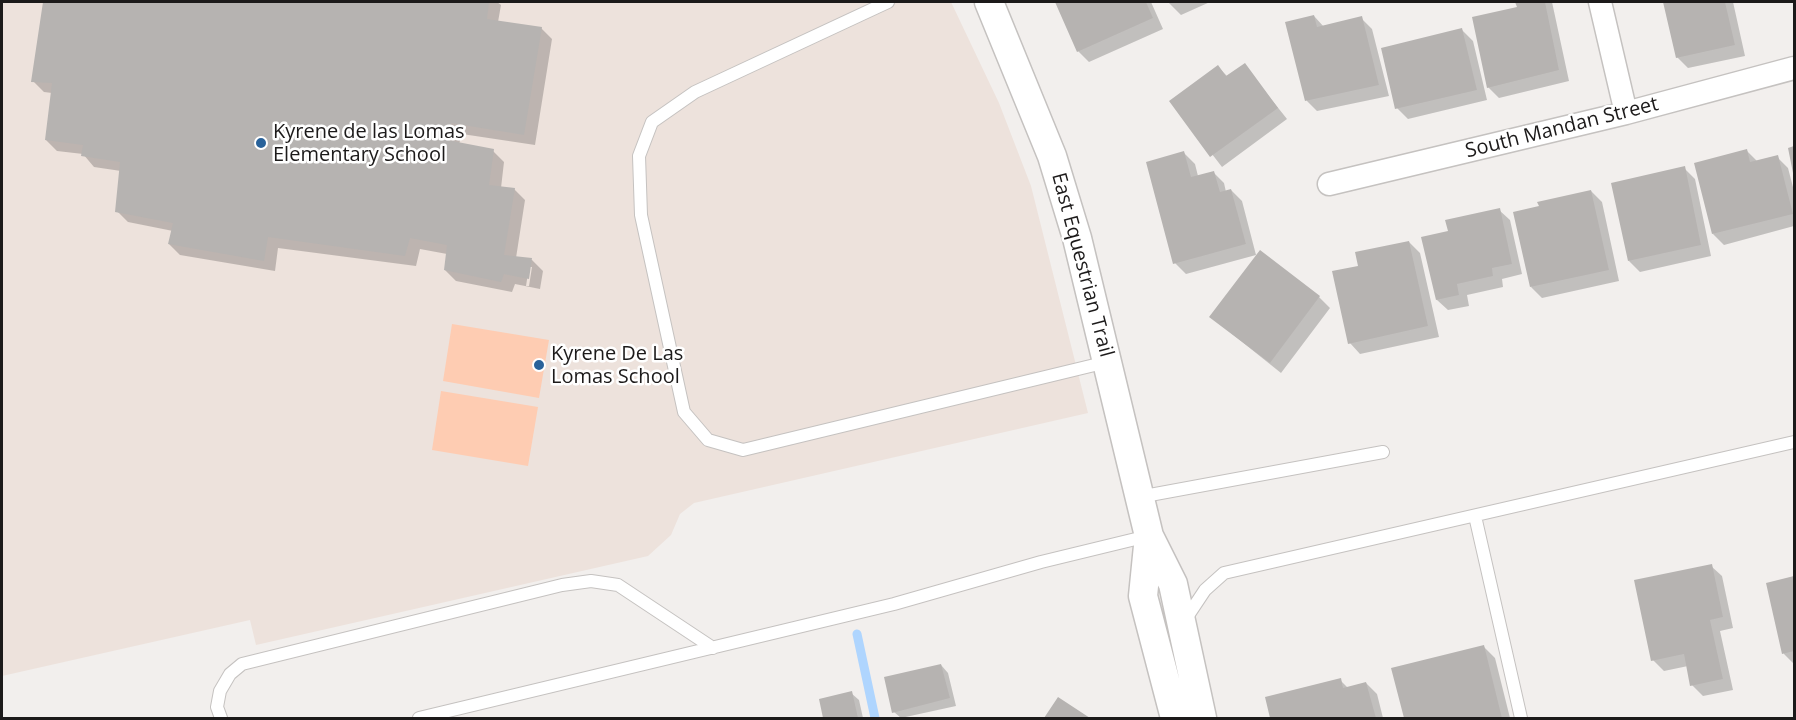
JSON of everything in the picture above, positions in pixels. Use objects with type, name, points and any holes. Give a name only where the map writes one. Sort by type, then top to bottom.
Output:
[{"type":"street","name":"East Equestrian Trail","points":[[989,2],[1052,156],[1077,238],[1149,536],[1173,584],[1202,718]]},
{"type":"street","points":[[1600,2],[1626,113]]},
{"type":"street","name":"South Mandan Street","points":[[1329,184],[1626,113],[1794,68]]},
{"type":"street","name":"East Equestrian Trail","points":[[1149,536],[1143,596],[1175,718]]},
{"type":"lane","points":[[888,2],[695,92],[652,122],[639,156],[641,214],[684,412],[708,440],[743,450],[1107,362]]},
{"type":"lane","points":[[1183,623],[1205,590],[1224,573],[1794,442]]},
{"type":"lane","points":[[1139,496],[1383,452]]},
{"type":"lane","points":[[1475,516],[1521,718]]},
{"type":"lane","points":[[419,718],[894,604],[1041,562],[1149,536]]},
{"type":"lane","points":[[220,718],[217,707],[220,691],[230,674],[242,664],[581,582],[618,585],[713,648]]},
{"type":"shaded area","name":"Kyrene De Las Lomas School","points":[[2,2],[951,2],[999,103],[1031,186],[1088,413],[694,503],[680,514],[671,535],[648,556],[256,645],[250,620],[2,676]]},
{"type":"shaded area","points":[[452,324],[549,340],[539,398],[443,381]]},
{"type":"shaded area","points":[[441,391],[538,407],[528,466],[432,450]]},
{"type":"building","name":"Kyrene de las Lomas Elementary School","points":[[43,2],[489,2],[487,19],[542,27],[524,135],[451,123],[447,140],[494,149],[489,185],[515,188],[504,255],[532,258],[529,279],[504,274],[501,282],[444,270],[447,245],[410,238],[405,256],[268,237],[264,261],[168,244],[173,223],[115,212],[120,162],[81,156],[83,145],[45,140],[52,83],[31,82]]},
{"type":"building","points":[[1055,2],[1146,2],[1153,18],[1077,52]]},
{"type":"building","points":[[1515,2],[1545,2],[1559,70],[1487,88],[1472,17],[1517,7]]},
{"type":"building","points":[[1663,2],[1725,2],[1735,45],[1676,58]]},
{"type":"building","points":[[1314,15],[1317,27],[1362,16],[1379,85],[1305,101],[1285,22]]},
{"type":"building","points":[[1462,28],[1477,90],[1395,109],[1381,48]]},
{"type":"building","points":[[1245,63],[1278,108],[1210,157],[1169,101],[1218,65],[1226,76]]},
{"type":"building","points":[[1794,146],[1794,173],[1793,173],[1788,148]]},
{"type":"building","points":[[1747,149],[1750,162],[1778,155],[1793,214],[1712,234],[1694,163]]},
{"type":"building","points":[[1184,151],[1191,177],[1214,171],[1220,192],[1231,189],[1246,244],[1173,264],[1146,162]]},
{"type":"building","points":[[1685,166],[1701,245],[1628,261],[1611,183]]},
{"type":"building","points":[[1591,190],[1609,270],[1530,287],[1513,212],[1539,206],[1537,202]]},
{"type":"building","points":[[1500,208],[1512,264],[1492,268],[1493,276],[1457,284],[1459,295],[1436,300],[1421,237],[1448,231],[1445,220]]},
{"type":"building","points":[[1409,241],[1428,326],[1348,344],[1332,271],[1358,266],[1355,252]]},
{"type":"building","points":[[1260,250],[1320,296],[1270,363],[1209,317]]},
{"type":"building","points":[[1712,564],[1723,617],[1710,620],[1723,679],[1690,686],[1684,654],[1651,661],[1634,580]]},
{"type":"building","points":[[1794,576],[1794,651],[1782,654],[1766,583]]},
{"type":"building","points":[[1484,645],[1502,718],[1404,718],[1391,668]]},
{"type":"building","points":[[941,664],[950,698],[892,713],[884,677]]},
{"type":"building","points":[[1341,678],[1343,688],[1366,682],[1376,718],[1270,718],[1265,697]]},
{"type":"building","points":[[852,691],[858,718],[823,718],[819,699]]},
{"type":"building","points":[[1058,697],[1090,718],[1044,718]]},
{"type":"waterway","points":[[857,634],[875,718]]},
{"type":"place","name":"Kyrene de las Lomas Elementary School","points":[[261,143]]},
{"type":"place","name":"Kyrene De Las Lomas School","points":[[539,365]]}]
